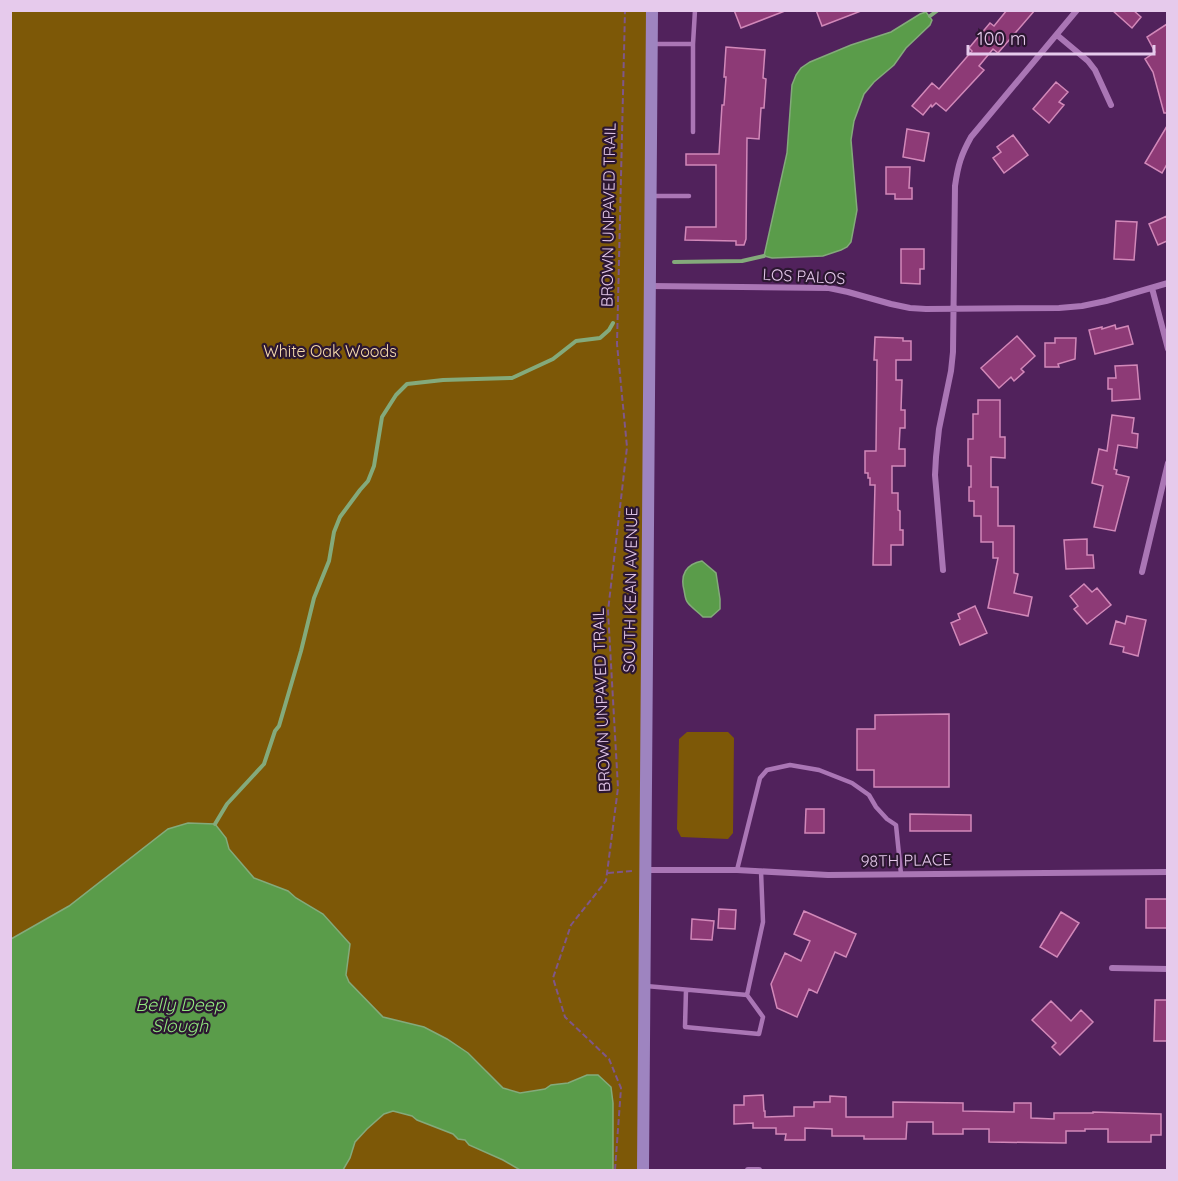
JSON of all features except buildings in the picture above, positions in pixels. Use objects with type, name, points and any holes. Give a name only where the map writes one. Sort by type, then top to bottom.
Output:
[{"type":"street","name":"SOUTH KEAN AVENUE","points":[[643,1170],[652,10]]},
{"type":"street","points":[[943,570],[936,457],[939,429],[951,371],[957,168],[971,137],[1077,10]]},
{"type":"street","points":[[1057,35],[1088,61],[1095,70],[1111,105]]},
{"type":"street","name":"LOS PALOS","points":[[650,286],[830,288],[910,308],[954,309],[1082,306],[1167,283]]},
{"type":"street","points":[[1152,288],[1167,349]]},
{"type":"street","points":[[1142,572],[1167,463]]},
{"type":"street","name":"98TH PLACE","points":[[644,870],[737,870],[828,875],[1167,872]]},
{"type":"street","points":[[1112,969],[1167,969]]},
{"type":"street","points":[[748,1170],[759,1170]]},
{"type":"lane","points":[[693,132],[695,10]]},
{"type":"lane","points":[[652,44],[693,44]]},
{"type":"lane","points":[[650,196],[688,196]]},
{"type":"lane","points":[[737,870],[760,778],[767,770],[790,765],[819,770],[852,783],[870,795],[876,807],[896,825],[901,873]]},
{"type":"lane","points":[[686,990],[685,1027],[759,1034],[763,1017],[747,995],[763,922],[761,871]]},
{"type":"lane","points":[[644,986],[747,995]]},
{"type":"path","name":"BROWN UNPAVED TRAIL","points":[[615,1170],[621,1088],[609,1059],[565,1017],[553,978],[571,925],[606,881],[618,788],[608,611],[627,447],[617,344],[625,10]]},
{"type":"path","points":[[607,873],[644,870]]},
{"type":"green space","name":"White Oak Woods","points":[[10,11],[652,11],[641,1170],[11,1170]]},
{"type":"green space","points":[[687,732],[728,732],[734,738],[733,833],[728,839],[681,837],[677,829],[679,739]]},
{"type":"water","points":[[926,12],[932,20],[930,25],[864,94],[854,121],[851,140],[857,210],[851,242],[841,250],[823,256],[772,258],[764,256],[787,153],[792,85],[796,75],[810,62],[891,32]]},
{"type":"water","points":[[702,561],[716,573],[720,609],[711,617],[703,617],[688,603],[683,585],[684,575],[688,568]]},
{"type":"water","name":"Belly Deep Slough","points":[[188,823],[215,824],[226,838],[229,849],[254,878],[288,891],[323,914],[350,944],[346,975],[349,982],[383,1017],[424,1027],[447,1039],[468,1053],[503,1088],[520,1093],[568,1083],[587,1075],[598,1075],[611,1087],[613,1170],[520,1170],[469,1145],[465,1140],[458,1139],[453,1134],[412,1116],[393,1111],[384,1114],[355,1142],[343,1170],[11,1170],[11,939],[69,906],[168,829]]},
{"type":"waterway","points":[[930,16],[938,10]]},
{"type":"waterway","points":[[674,262],[742,261],[764,256]]},
{"type":"waterway","points":[[215,824],[227,804],[264,764],[275,731],[279,726],[314,598],[329,561],[334,532],[340,517],[368,481],[374,466],[382,417],[396,395],[407,384],[443,380],[512,378],[553,359],[576,341],[600,338],[613,323]]}]
